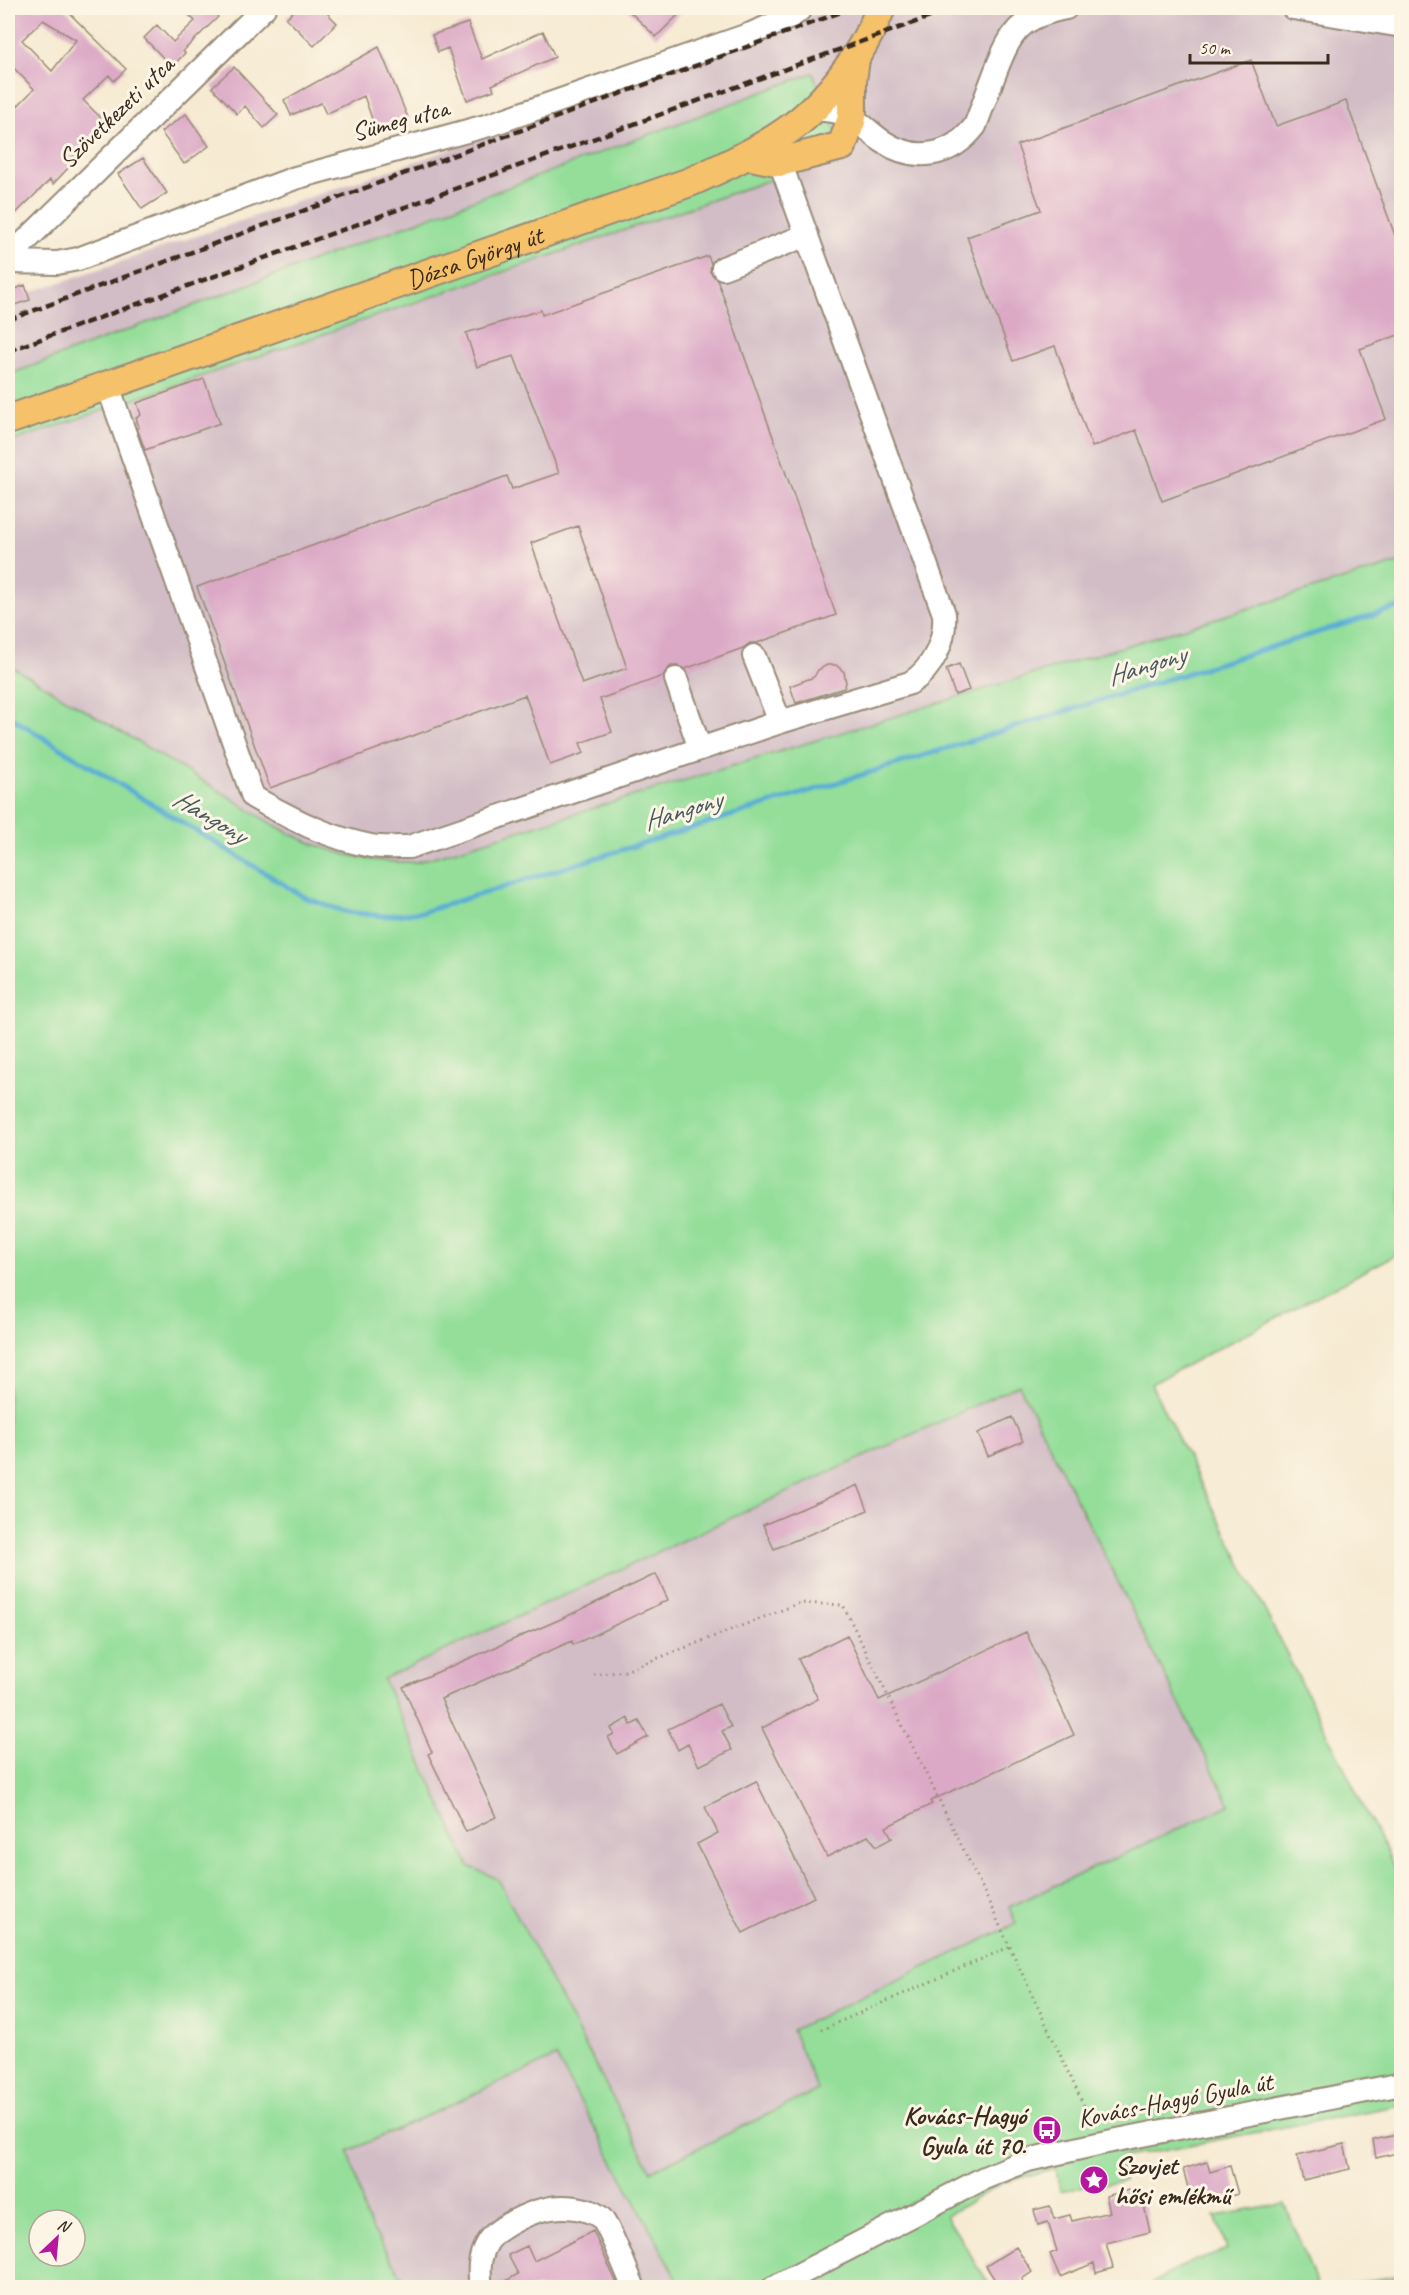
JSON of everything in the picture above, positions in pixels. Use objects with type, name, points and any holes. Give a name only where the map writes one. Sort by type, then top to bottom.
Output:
[{"type":"main road","name":"Dózsa György út","points":[[8,420],[690,183],[778,137],[813,110],[834,87],[856,56],[881,8]]},
{"type":"main road","points":[[747,155],[780,162],[842,146],[852,118],[852,81],[856,56]]},
{"type":"street","name":"Szövetkezeti utca","points":[[8,260],[264,8]]},
{"type":"street","name":"Sümeg utca","points":[[8,260],[57,263],[78,259],[294,178],[500,122],[751,34],[792,15],[801,8]]},
{"type":"street","points":[[842,146],[862,145],[920,155],[951,148],[966,137],[975,126],[1008,40],[1021,26],[1036,17],[1066,8]]},
{"type":"street","points":[[1293,8],[1401,26]]},
{"type":"street","points":[[813,110],[834,111],[852,118],[900,151]]},
{"type":"street","points":[[108,386],[253,797],[289,818],[328,834],[373,846],[409,847],[780,722],[910,683],[923,673],[934,657],[942,637],[944,614],[780,162]]},
{"type":"street","points":[[723,268],[807,235]]},
{"type":"street","points":[[754,656],[780,722]]},
{"type":"street","points":[[676,679],[700,749]]},
{"type":"street","name":"Kovács-Hagyó Gyula út","points":[[773,2288],[984,2178],[1028,2160],[1102,2143],[1401,2084]]},
{"type":"street","points":[[481,2288],[480,2259],[488,2240],[500,2229],[522,2218],[546,2208],[566,2207],[587,2211],[602,2218],[634,2288]]},
{"type":"path","points":[[594,1675],[625,1671],[800,1603],[843,1605],[1102,2143]]},
{"type":"path","points":[[821,2030],[1009,1947]]},
{"type":"shaded area","points":[[830,8],[1401,8],[1401,562],[417,862],[370,861],[343,854],[318,846],[266,822],[233,799],[8,664],[8,443],[844,154],[813,74],[8,375],[8,300],[461,146]]},
{"type":"shaded area","points":[[1019,1385],[1230,1805],[1009,1907],[1017,1924],[792,2030],[819,2090],[651,2171],[498,1879],[469,1866],[383,1679]]},
{"type":"shaded area","points":[[556,2057],[682,2287],[408,2287],[366,2218],[349,2151]]},
{"type":"green space","points":[[813,73],[845,154],[8,443],[8,375]]},
{"type":"green space","points":[[1401,562],[1401,1252],[1151,1384],[1401,1881],[1401,2105],[1120,2158],[1124,2181],[1060,2191],[1056,2168],[1002,2183],[946,2216],[991,2287],[682,2287],[556,2057],[349,2151],[366,2218],[408,2287],[8,2287],[8,664],[276,826],[320,846],[342,853],[391,862],[417,862]],"holes":[[[1019,1385],[1230,1805],[1009,1907],[1016,1924],[792,2030],[818,2090],[651,2171],[498,1879],[469,1866],[383,1679]]]},
{"type":"green space","points":[[1285,2204],[1318,2287],[1146,2287],[1188,2263],[1227,2249],[1215,2216]]},
{"type":"green space","points":[[1401,2275],[1401,2287],[1333,2287]]},
{"type":"building","points":[[8,8],[64,8],[126,69],[114,81],[109,75],[83,100],[106,123],[69,161],[72,164],[53,184],[50,180],[8,221],[8,116],[34,89],[8,62]],"holes":[[[43,20],[76,40],[52,71],[22,40]]]},
{"type":"building","points":[[182,8],[210,8],[218,17],[183,51],[185,53],[172,67],[144,38],[157,25],[173,42],[195,21]]},
{"type":"building","points":[[297,8],[322,8],[337,23],[314,46],[286,18]]},
{"type":"building","points":[[626,8],[685,8],[656,37]]},
{"type":"building","points":[[468,23],[482,59],[543,31],[555,57],[492,85],[494,90],[467,100],[448,48],[438,52],[432,35]]},
{"type":"building","points":[[379,47],[408,118],[376,130],[364,96],[326,114],[321,103],[291,115],[284,100]]},
{"type":"building","points":[[1251,60],[1276,126],[1346,101],[1401,252],[1401,334],[1360,349],[1386,419],[1162,501],[1136,430],[1092,447],[1055,346],[1013,361],[967,237],[1041,210],[1017,145]]},
{"type":"building","points":[[234,67],[278,115],[264,128],[245,106],[237,114],[212,87]]},
{"type":"building","points":[[186,114],[209,146],[184,164],[161,132]]},
{"type":"building","points":[[143,158],[167,193],[142,209],[118,174]]},
{"type":"building","points":[[708,256],[711,263],[710,272],[717,279],[836,615],[757,643],[750,643],[743,648],[685,669],[671,666],[663,676],[600,699],[612,732],[580,743],[584,753],[550,765],[525,695],[270,788],[197,587],[507,476],[512,489],[559,473],[514,356],[477,367],[466,333],[541,310],[542,315]],"holes":[[[578,526],[627,668],[582,684],[531,543]]]},
{"type":"building","points":[[25,285],[30,300],[11,306],[8,292]]},
{"type":"building","points":[[204,379],[220,423],[145,450],[137,428],[139,427],[136,418],[141,415],[137,403]]},
{"type":"building","points":[[959,664],[969,690],[955,695],[946,669]]},
{"type":"building","points":[[827,665],[836,665],[844,672],[846,683],[844,688],[796,703],[790,686],[814,677],[818,670]]},
{"type":"building","points":[[1012,1417],[1023,1441],[988,1456],[978,1433]]},
{"type":"building","points":[[858,1485],[868,1510],[774,1549],[763,1525]]},
{"type":"building","points":[[656,1574],[668,1600],[573,1645],[572,1641],[441,1699],[496,1817],[466,1832],[428,1754],[432,1752],[403,1687],[561,1619]]},
{"type":"building","points":[[1026,1632],[1074,1735],[930,1801],[932,1804],[886,1827],[892,1838],[877,1846],[868,1836],[827,1857],[762,1728],[818,1699],[798,1659],[847,1635],[879,1700]]},
{"type":"building","points":[[719,1704],[731,1727],[722,1731],[732,1750],[699,1766],[688,1744],[678,1750],[668,1729]]},
{"type":"building","points":[[628,1718],[631,1725],[639,1721],[648,1737],[617,1754],[608,1737],[614,1734],[611,1728]]},
{"type":"building","points":[[756,1781],[814,1897],[743,1933],[697,1844],[718,1833],[705,1807]]},
{"type":"building","points":[[1401,2134],[1401,2152],[1376,2158],[1373,2140]]},
{"type":"building","points":[[1344,2144],[1350,2169],[1303,2180],[1297,2155]]},
{"type":"building","points":[[1207,2162],[1210,2172],[1230,2166],[1238,2194],[1193,2206],[1183,2169]]},
{"type":"building","points":[[1129,2190],[1133,2204],[1143,2201],[1150,2232],[1106,2243],[1113,2268],[1096,2273],[1094,2263],[1060,2277],[1050,2254],[1057,2251],[1048,2222],[1038,2225],[1034,2210],[1050,2206],[1054,2219],[1070,2215],[1072,2221],[1110,2212],[1106,2196]]},
{"type":"building","points":[[593,2231],[619,2288],[494,2288],[518,2274],[508,2255],[527,2246],[534,2261]]},
{"type":"building","points":[[1016,2247],[1032,2272],[1022,2279],[1027,2288],[1000,2288],[986,2266]]},
{"type":"waterway","name":"Hangony","points":[[8,716],[306,898],[346,912],[384,916],[423,912],[1402,606]]},
{"type":"railway","points":[[8,320],[852,8]]},
{"type":"railway","points":[[8,351],[938,14],[963,8]]},
{"type":"place","name":"Kovács-Hagyó Gyula út 70.","points":[[1047,2130]]},
{"type":"place","name":"Szovjet hősi emlékmű","points":[[1094,2180]]}]
